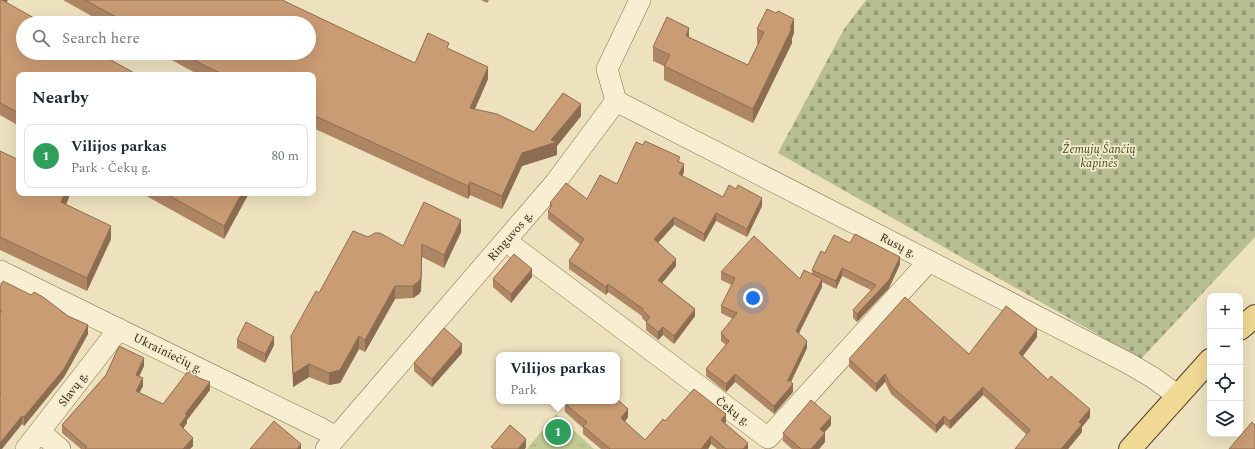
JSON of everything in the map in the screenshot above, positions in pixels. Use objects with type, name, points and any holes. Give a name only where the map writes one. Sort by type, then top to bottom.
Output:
[{"type":"main road","points":[[1243,326],[1255,316]]},
{"type":"main road","points":[[1130,449],[1207,363]]},
{"type":"street","points":[[616,101],[607,69],[640,0]]},
{"type":"street","name":"Ringuvos g.","points":[[331,443],[555,183],[616,101]]},
{"type":"street","name":"Rusų g.","points":[[616,101],[1128,363],[1152,377],[1177,395]]},
{"type":"street","name":"Čekų g.","points":[[506,241],[768,438],[929,261]]},
{"type":"street","name":"Ukrainiečių g.","points":[[0,271],[119,329],[331,443]]},
{"type":"street","name":"Slavų g.","points":[[26,449],[119,329]]},
{"type":"street","points":[[40,432],[60,449]]},
{"type":"green space","name":"Žemųjų Šančių kapinės","points":[[866,0],[1255,0],[1255,237],[1141,359],[778,153],[844,29]]},
{"type":"green space","points":[[556,414],[594,449],[527,449]]},
{"type":"building","points":[[0,0],[31,16],[16,16],[16,60],[111,60],[133,72],[16,72],[16,111],[0,103]]},
{"type":"building","points":[[85,0],[282,0],[316,16],[114,16]]},
{"type":"building","points":[[767,9],[776,13],[778,11],[794,19],[790,28],[792,28],[753,109],[664,66],[670,55],[653,47],[667,17],[689,28],[686,36],[748,65],[764,32],[757,29]]},
{"type":"building","points":[[316,16],[415,63],[428,33],[449,43],[447,48],[488,67],[470,108],[497,114],[534,132],[563,93],[581,104],[551,140],[557,142],[522,153],[502,196],[470,182],[468,186],[316,116],[316,72],[218,72],[194,60],[316,60]]},
{"type":"building","points":[[645,141],[680,157],[678,161],[684,164],[679,174],[723,197],[729,185],[736,189],[738,185],[762,198],[747,229],[716,213],[704,234],[674,217],[654,239],[676,259],[658,280],[695,309],[674,336],[663,327],[658,332],[646,322],[650,317],[642,310],[643,309],[608,284],[606,287],[569,261],[584,239],[548,211],[552,205],[550,203],[566,183],[587,199],[600,175],[617,184],[636,142],[643,145]]},
{"type":"building","points":[[0,151],[16,159],[16,196],[64,196],[61,202],[111,226],[87,278],[0,237]]},
{"type":"building","points":[[169,196],[240,196],[224,226]]},
{"type":"building","points":[[424,202],[461,220],[444,255],[422,244],[421,278],[413,286],[395,286],[365,340],[359,336],[340,370],[329,373],[309,364],[293,374],[291,336],[316,291],[319,293],[353,231],[368,237],[375,233],[380,233],[403,246]]},
{"type":"building","points":[[855,234],[900,257],[889,280],[857,314],[853,310],[876,285],[842,268],[836,281],[812,270],[821,251],[825,253],[834,235],[850,243]]},
{"type":"building","points":[[754,236],[800,279],[804,270],[822,279],[796,331],[807,341],[787,382],[789,380],[793,384],[774,406],[735,374],[726,384],[706,369],[729,341],[721,333],[737,313],[721,306],[735,278],[721,272]]},
{"type":"building","points":[[514,254],[532,269],[511,294],[493,279]]},
{"type":"building","points":[[3,281],[31,295],[34,292],[68,316],[88,325],[64,369],[0,443],[0,313],[2,311],[0,310],[0,287]]},
{"type":"building","points":[[905,297],[969,354],[1006,306],[1037,329],[1019,353],[1048,380],[1051,376],[1090,409],[1079,422],[1082,424],[1061,449],[1015,449],[1030,430],[983,387],[950,421],[944,416],[936,425],[891,386],[885,374],[876,384],[849,359]]},
{"type":"building","points":[[246,322],[274,337],[265,354],[237,340]]},
{"type":"building","points":[[444,328],[462,344],[432,379],[414,363]]},
{"type":"building","points":[[119,346],[144,358],[136,375],[143,378],[136,391],[163,404],[189,370],[199,378],[210,382],[185,414],[187,415],[180,425],[193,438],[183,449],[85,449],[87,447],[62,425],[106,375]]},
{"type":"building","points":[[694,389],[726,414],[721,420],[748,443],[743,449],[726,449],[711,436],[701,449],[610,449],[583,426],[587,422],[565,404],[620,404],[620,402],[628,409],[621,418],[645,440],[663,419],[665,421]]},
{"type":"building","points":[[811,400],[831,417],[820,429],[825,433],[811,449],[801,449],[783,433]]},
{"type":"building","points":[[274,421],[301,444],[297,449],[250,449]]},
{"type":"building","points":[[1252,422],[1255,425],[1255,449],[1229,449],[1239,437],[1243,437],[1243,433]]},
{"type":"building","points":[[510,425],[526,439],[518,449],[494,449],[491,447]]},
{"type":"place","name":"Vilijos parkas","points":[[558,432]]}]
